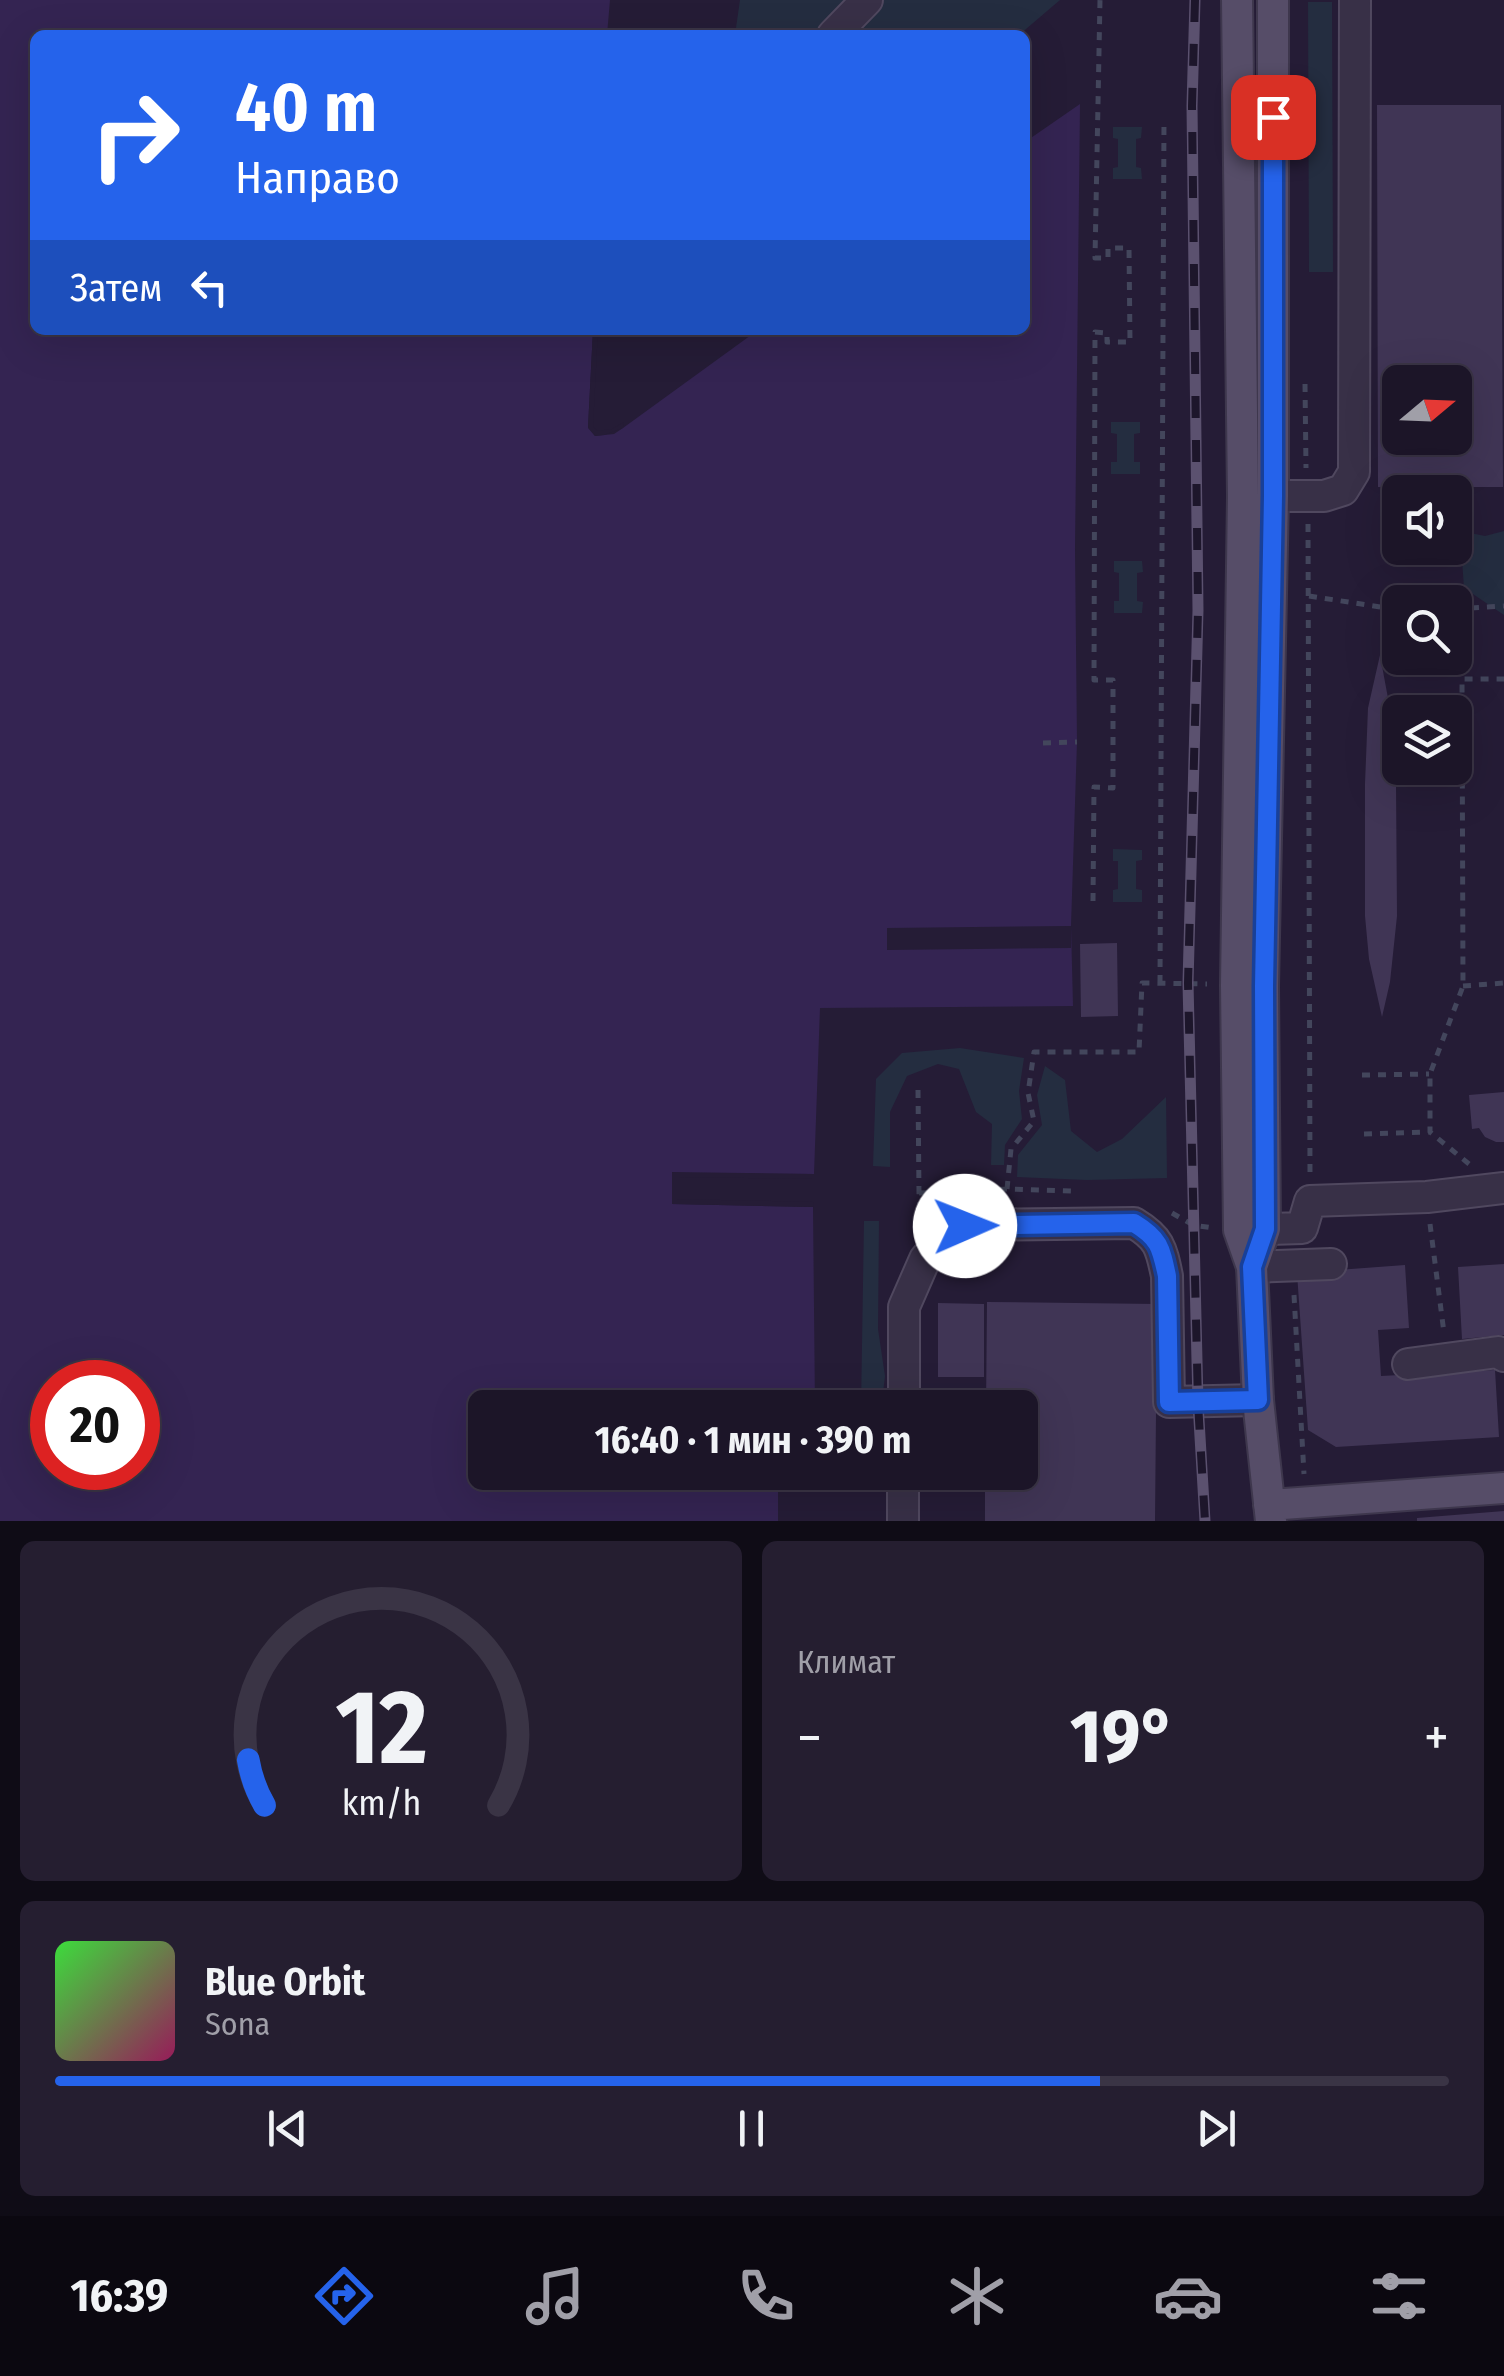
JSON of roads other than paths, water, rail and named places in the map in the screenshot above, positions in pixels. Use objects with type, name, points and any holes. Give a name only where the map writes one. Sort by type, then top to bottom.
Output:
[{"type":"main road","points":[[1237,0],[1244,496],[1236,986],[1252,1230]]},
{"type":"main road","points":[[1273,0],[1273,496],[1264,986],[1252,1230],[1258,1400],[1270,1513],[1504,1488]]},
{"type":"street","points":[[838,30],[867,0]]},
{"type":"street","points":[[1273,496],[1324,496],[1343,490],[1354,472],[1355,0]]},
{"type":"street","points":[[1252,1230],[1302,1228],[1310,1201],[1504,1188]]},
{"type":"street","points":[[904,1390],[904,1307],[925,1259],[944,1236],[965,1226],[1134,1223],[1153,1234],[1167,1276],[1165,1402],[1258,1400]]},
{"type":"street","points":[[1252,1267],[1332,1264]]},
{"type":"street","points":[[1408,1364],[1498,1352],[1504,1356]]},
{"type":"street","points":[[904,1490],[904,1521]]},
{"type":"railway","points":[[1195,0],[1192,106],[1198,610],[1188,983],[1198,1403],[1205,1521]]}]
